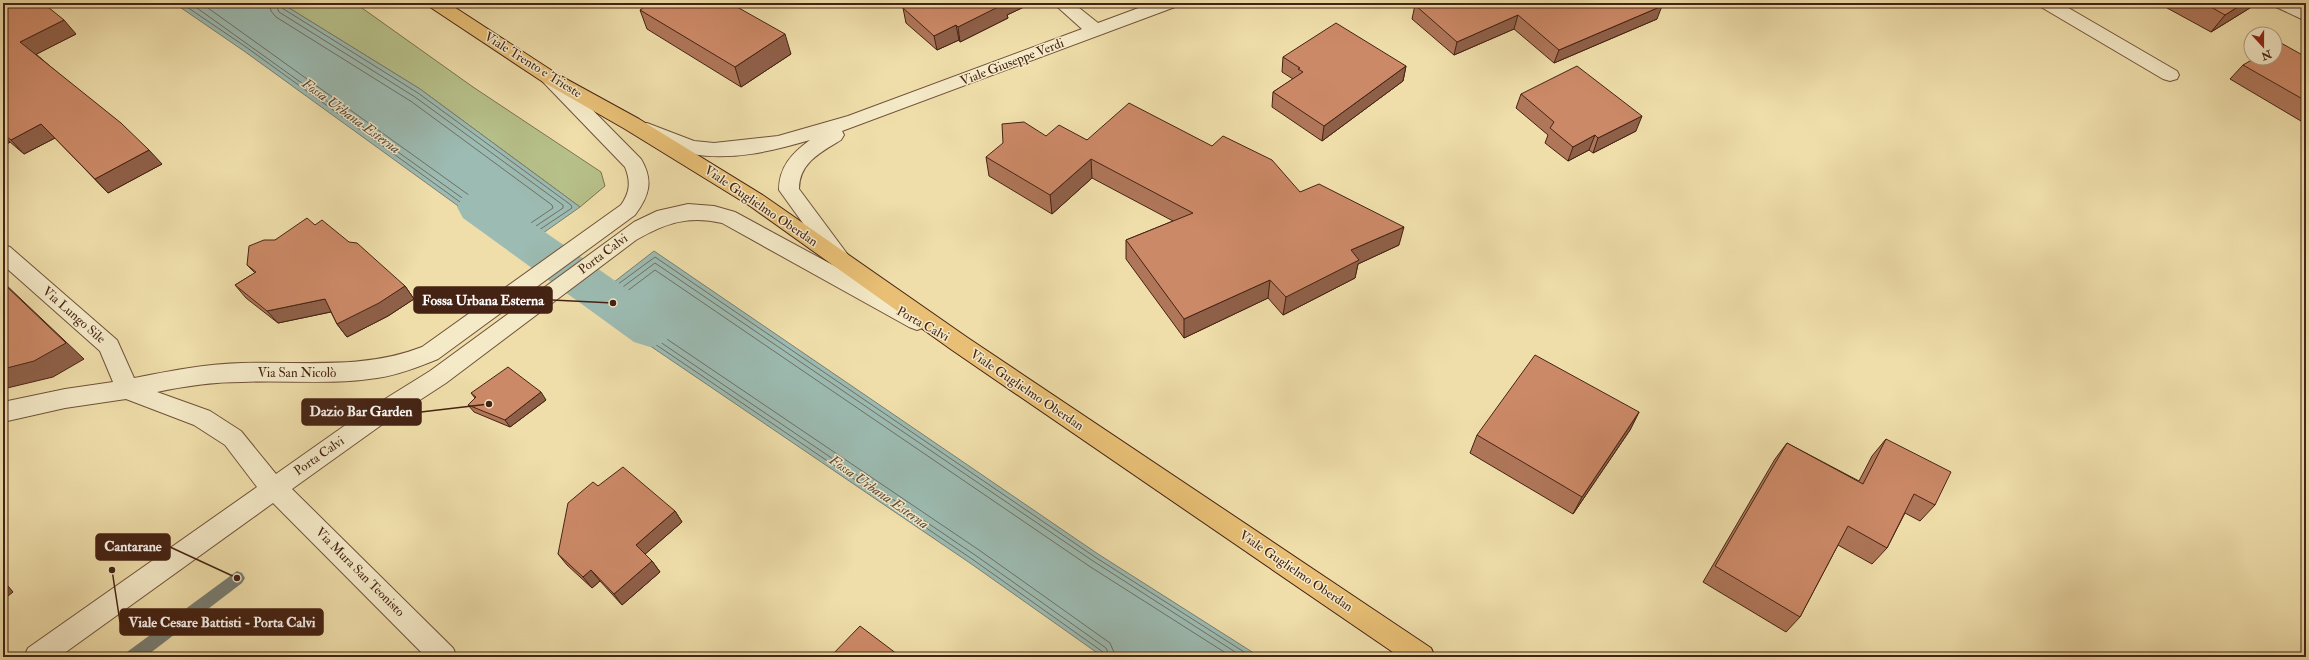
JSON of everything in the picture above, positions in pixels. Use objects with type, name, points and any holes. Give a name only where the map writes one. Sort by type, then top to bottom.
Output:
[{"type":"main road","name":"Viale Trento e Trieste","points":[[436,3],[550,78],[632,124]]},
{"type":"main road","name":"Viale Guglielmo Oberdan","points":[[632,124],[757,201],[960,344],[1422,657]]},
{"type":"street","points":[[1062,3],[1096,31]]},
{"type":"street","name":"Viale Giuseppe Verdi","points":[[632,124],[691,147],[714,150],[778,143],[855,121],[1169,3]]},
{"type":"street","points":[[2047,3],[2170,74]]},
{"type":"street","points":[[2282,3],[2306,15]]},
{"type":"street","name":"Porta Calvi","points":[[459,334],[628,210],[637,196],[640,186],[640,177],[634,164],[550,78]]},
{"type":"street","name":"Viale Giuseppe Verdi","points":[[840,259],[789,190],[788,183],[794,166],[812,148],[855,121]]},
{"type":"street","name":"Porta Calvi","points":[[37,657],[372,419],[475,350],[629,235],[654,219],[669,214],[696,211],[728,217],[960,344]]},
{"type":"street","name":"Via Lungo Sile","points":[[3,253],[109,346],[128,389]]},
{"type":"street","name":"Via San Nicolò","points":[[3,412],[73,397],[128,389],[171,379],[216,373],[342,373],[380,370],[415,361],[459,334]]},
{"type":"street","points":[[128,389],[161,404],[202,418],[233,438],[275,488]]},
{"type":"street","name":"Via Mura San Teonisto","points":[[275,488],[444,657]]},
{"type":"green space","points":[[281,3],[355,3],[473,87],[601,172],[605,186],[580,207],[420,89]]},
{"type":"water","points":[[174,3],[281,3],[420,89],[580,207],[519,250],[244,51]]},
{"type":"water","points":[[654,251],[1098,554],[1260,657],[1103,657],[970,563],[587,303]]},
{"type":"building","points":[[3,3],[43,3],[64,20],[20,42],[121,123],[149,150],[95,179],[41,124],[11,140],[3,134]]},
{"type":"building","points":[[650,3],[730,3],[785,34],[735,67],[640,10]]},
{"type":"building","points":[[913,3],[1006,3],[958,27],[956,25],[934,36],[903,8]]},
{"type":"building","points":[[1421,3],[1657,3],[1662,6],[1559,50],[1518,15],[1457,42],[1415,5]]},
{"type":"building","points":[[2204,3],[2244,3],[2225,15]]},
{"type":"building","points":[[1336,23],[1406,66],[1324,126],[1273,92],[1303,72],[1298,69],[1300,68],[1283,57]]},
{"type":"building","points":[[2283,44],[2306,57],[2306,101],[2245,66],[2283,66]]},
{"type":"building","points":[[1577,66],[1642,116],[1598,138],[1595,135],[1573,147],[1550,128],[1554,122],[1521,94]]},
{"type":"building","points":[[1129,103],[1212,146],[1223,136],[1272,160],[1300,192],[1319,184],[1404,227],[1351,250],[1359,260],[1286,297],[1270,280],[1184,319],[1126,240],[1193,213],[1091,159],[1050,195],[986,157],[1003,143],[1002,124],[1024,122],[1046,136],[1059,125],[1087,140]]},
{"type":"building","points":[[307,218],[315,225],[322,220],[349,242],[357,243],[405,286],[379,303],[337,324],[325,299],[267,311],[235,285],[256,272],[247,265],[249,246],[264,240],[275,240]]},
{"type":"building","points":[[3,283],[66,343],[34,361],[3,369]]},
{"type":"building","points":[[1535,355],[1639,412],[1582,497],[1477,435]]},
{"type":"building","points":[[508,367],[541,392],[505,420],[468,405],[476,397],[471,393]]},
{"type":"building","points":[[1886,439],[1951,472],[1935,505],[1914,494],[1887,548],[1848,526],[1800,617],[1715,566],[1787,443],[1863,484]]},
{"type":"building","points":[[623,467],[675,511],[636,545],[652,561],[614,594],[591,570],[583,577],[558,554],[568,503],[593,482],[598,486]]},
{"type":"building","points":[[860,626],[901,657],[830,657]]},
{"type":"waterway","name":"Fossa Urbana Esterna","points":[[478,207],[650,329]]},
{"type":"waterway","points":[[133,657],[237,578]]},
{"type":"place","name":"Fossa Urbana Esterna","points":[[613,303]]},
{"type":"place","name":"Dazio Bar Garden","points":[[489,404]]},
{"type":"place","name":"Viale Cesare Battisti - Porta Calvi","points":[[112,570]]},
{"type":"place","name":"Cantarane","points":[[237,578]]}]
